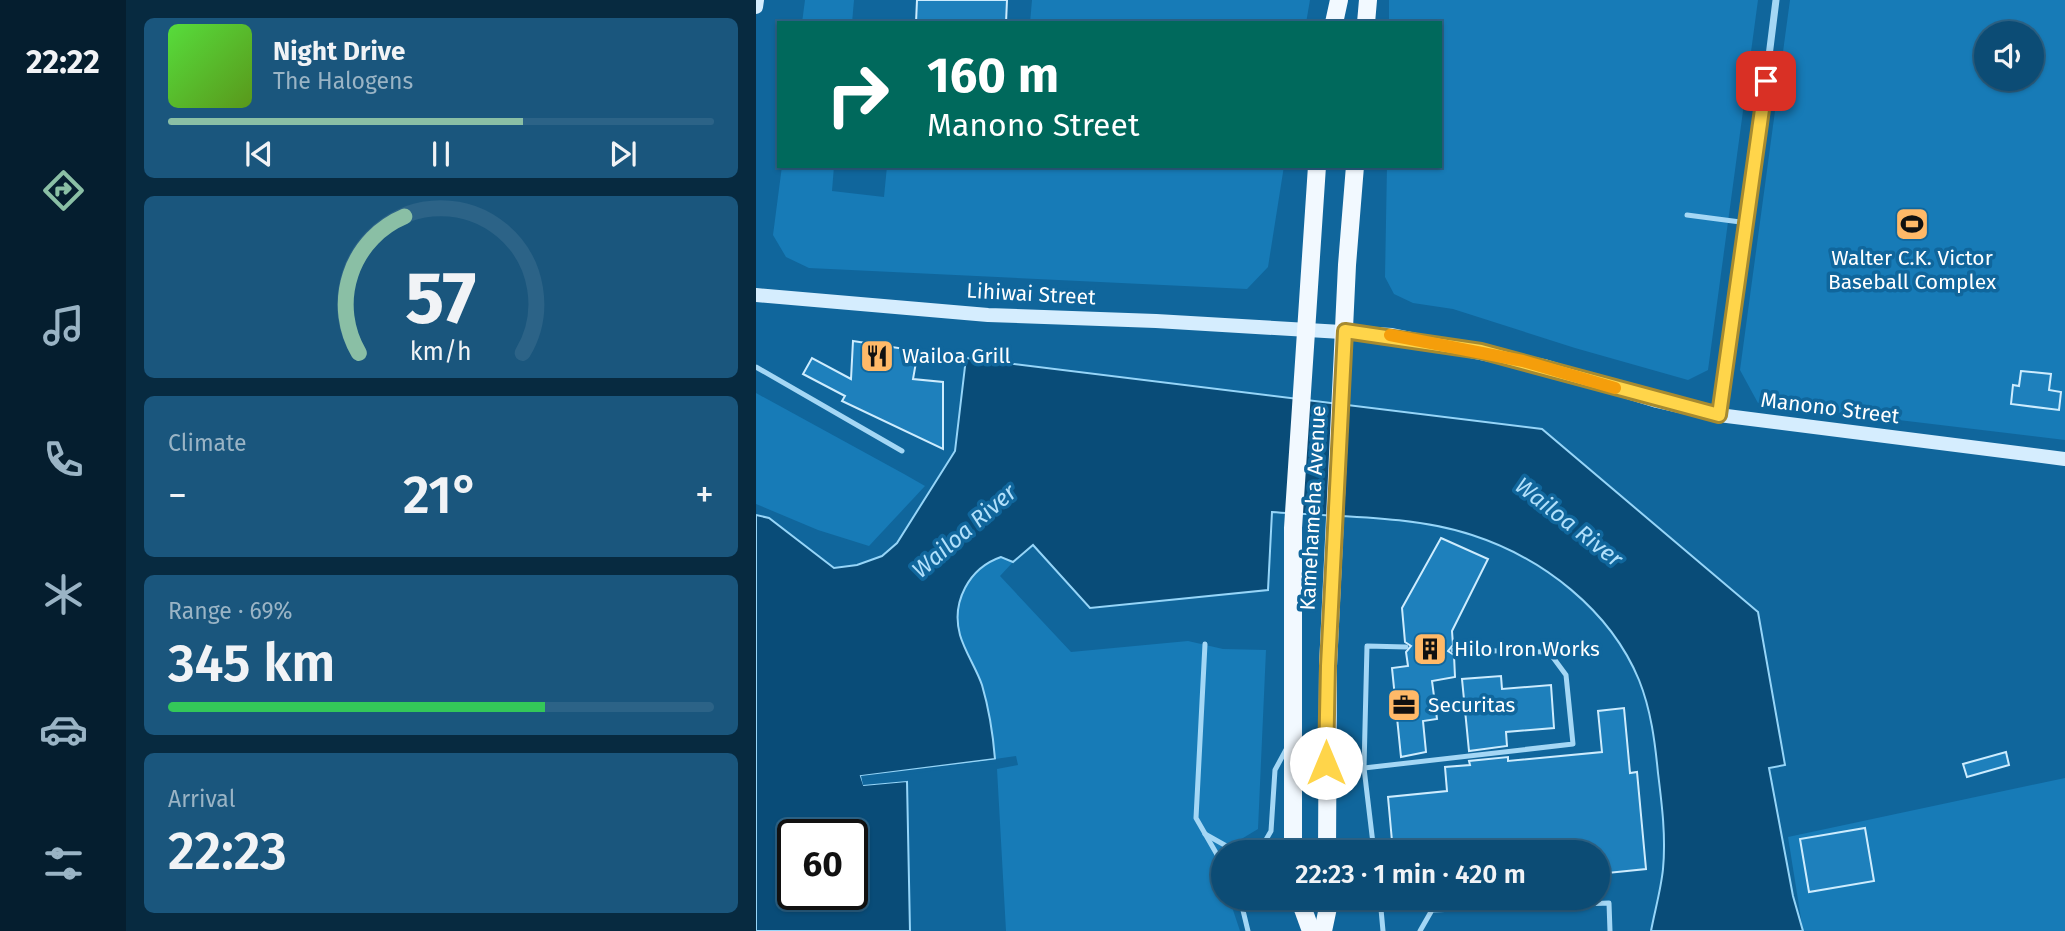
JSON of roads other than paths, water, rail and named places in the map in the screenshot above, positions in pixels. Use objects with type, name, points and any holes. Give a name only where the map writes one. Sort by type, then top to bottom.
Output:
[{"type":"main road","points":[[1334,21],[1339,0]]},
{"type":"main road","points":[[1366,21],[1368,0]]},
{"type":"main road","name":"Kamehameha Avenue","points":[[1293,840],[1293,528],[1317,168]]},
{"type":"main road","name":"Kamehameha Avenue","points":[[1327,840],[1326,715],[1355,168]]},
{"type":"main road","points":[[1303,910],[1311,931]]},
{"type":"main road","points":[[1323,931],[1327,910]]},
{"type":"street","points":[[756,7],[757,0]]},
{"type":"street","points":[[1719,415],[1748,222],[1776,0]]},
{"type":"street","name":"Lihiwai Street","points":[[756,295],[988,315],[1305,328]]},
{"type":"street","name":"Manono Street","points":[[1305,328],[1345,331],[1494,354],[1719,415],[2065,459]]},
{"type":"lane","points":[[1687,215],[1748,222]]},
{"type":"lane","points":[[756,367],[902,451]]},
{"type":"lane","points":[[1205,644],[1196,818],[1211,846]]},
{"type":"lane","points":[[1373,840],[1364,768],[1367,646],[1406,647]]},
{"type":"lane","points":[[1364,768],[1573,744],[1566,674],[1549,652],[1453,650]]},
{"type":"lane","points":[[1266,840],[1271,831],[1275,770],[1292,737]]},
{"type":"lane","points":[[1202,832],[1216,840]]},
{"type":"lane","points":[[1420,931],[1432,910],[1609,903],[1610,931]]},
{"type":"lane","points":[[1243,910],[1248,931]]},
{"type":"lane","points":[[1381,910],[1383,931]]},
{"type":"water","name":"Wailoa River","points":[[966,358],[1542,429],[1758,612],[1785,765],[1769,768],[1793,896],[1803,931],[1651,931],[1662,877],[1664,845],[1661,797],[1649,714],[1639,680],[1611,631],[1571,590],[1524,558],[1498,545],[1449,528],[1399,520],[1272,512],[1268,590],[1090,608],[1033,545],[1013,562],[1001,557],[980,569],[965,588],[958,610],[958,623],[962,641],[980,679],[995,759],[861,776],[864,785],[907,781],[910,931],[756,931],[756,515],[769,518],[834,568],[857,565],[882,556],[897,543],[955,451]]},
{"type":"place","name":"Walter C.K. Victor Baseball Complex","points":[[1912,224]]},
{"type":"place","name":"Wailoa Grill","points":[[877,356]]},
{"type":"place","name":"Hilo Iron Works","points":[[1430,649]]},
{"type":"place","name":"Securitas","points":[[1404,705]]}]
